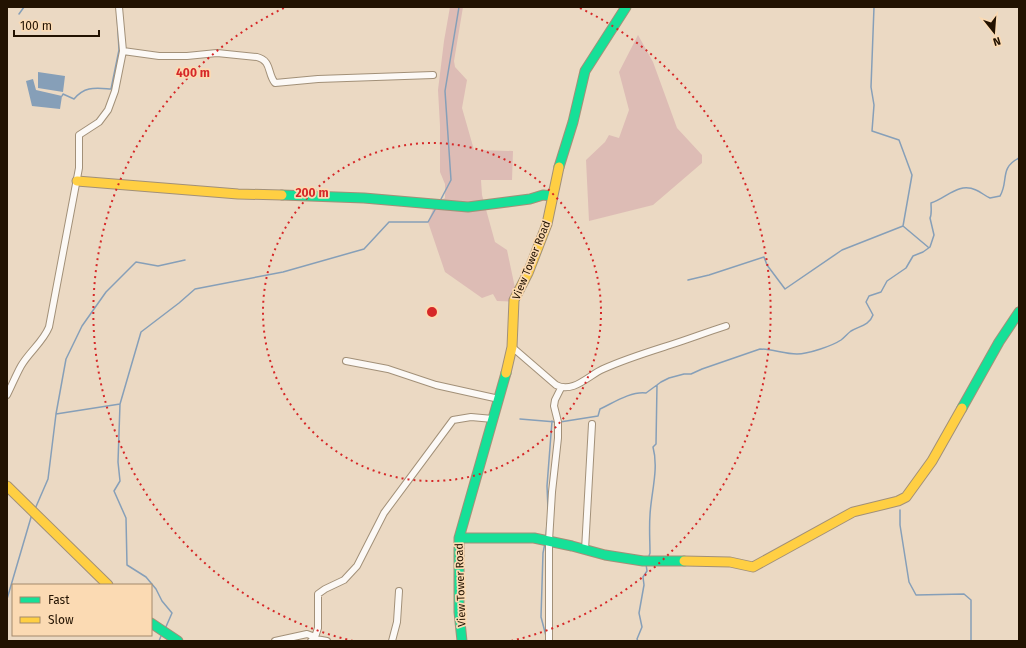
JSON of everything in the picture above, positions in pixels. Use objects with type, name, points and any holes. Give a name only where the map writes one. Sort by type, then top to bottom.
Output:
[{"type":"street","points":[[7,394],[21,366],[45,336],[49,328],[77,181],[79,168],[79,135],[99,122],[108,110],[115,91],[123,51],[119,7]]},
{"type":"street","name":"View Tower Road","points":[[462,641],[459,612],[458,538],[499,399],[512,347],[514,300],[528,273],[547,224],[559,166],[578,103],[585,71],[626,7]]},
{"type":"street","points":[[123,51],[158,56],[187,56],[217,53],[257,57],[266,62],[275,83],[318,79],[432,75]]},
{"type":"street","points":[[77,181],[238,194],[324,196],[468,207],[530,199],[544,195],[552,196]]},
{"type":"street","points":[[458,538],[534,538],[605,556],[643,561],[730,562],[753,567],[854,512],[898,501],[906,497],[932,461],[999,342],[1019,312]]},
{"type":"street","points":[[512,347],[556,385],[561,388],[566,388],[580,383],[601,370],[632,357],[726,326]]},
{"type":"street","points":[[346,361],[388,369],[436,385],[499,399]]},
{"type":"street","points":[[549,641],[552,492],[558,438],[558,422],[554,406],[555,400],[561,388]]},
{"type":"street","points":[[313,639],[318,628],[318,594],[344,580],[357,566],[384,513],[453,420],[471,417],[493,419]]},
{"type":"street","points":[[585,550],[592,424]]},
{"type":"street","points":[[7,486],[107,584]]},
{"type":"street","points":[[392,641],[397,622],[399,592]]},
{"type":"street","points":[[152,624],[178,641]]},
{"type":"street","points":[[275,641],[307,634],[313,639],[327,641]]},
{"type":"shaded area","points":[[450,7],[463,7],[454,61],[455,67],[467,80],[462,108],[474,150],[513,151],[512,180],[481,180],[482,195],[495,242],[507,250],[518,302],[497,301],[493,294],[482,298],[445,272],[428,222],[435,204],[445,198],[445,184],[440,172],[438,90]]},
{"type":"shaded area","points":[[638,35],[653,62],[677,128],[702,155],[702,163],[653,205],[589,221],[586,160],[605,142],[609,135],[619,138],[629,110],[619,72]]},
{"type":"water","points":[[38,72],[65,76],[63,92],[38,88]]},
{"type":"water","points":[[33,79],[36,90],[62,96],[60,109],[32,106],[26,81]]},
{"type":"waterway","points":[[19,14],[24,7]]},
{"type":"waterway","points":[[440,201],[451,180],[445,91],[459,7]]},
{"type":"waterway","points":[[874,7],[871,87],[874,105],[872,131],[899,140],[912,175],[903,226]]},
{"type":"waterway","points":[[62,96],[63,94],[74,99],[86,90],[95,88],[111,89],[119,50],[117,13]]},
{"type":"waterway","points":[[560,422],[598,416],[600,409],[628,396],[646,393],[669,378],[684,374],[691,374],[760,349],[802,354],[832,345],[851,331],[866,324],[873,315],[866,302],[869,296],[881,292],[887,281],[906,268],[913,256],[930,247],[934,235],[930,218],[931,203],[958,189],[964,188],[976,190],[990,198],[1000,196],[1003,190],[1007,170],[1009,166],[1019,158]]},
{"type":"waterway","points":[[35,509],[48,479],[56,414],[120,404],[141,332],[195,289],[283,272],[364,249],[389,222],[428,222],[436,208]]},
{"type":"waterway","points":[[688,280],[709,275],[764,257],[767,265],[785,289],[842,250],[903,226],[928,247]]},
{"type":"waterway","points":[[56,414],[66,359],[82,326],[106,292],[136,262],[158,266],[185,260]]},
{"type":"waterway","points":[[648,559],[650,553],[651,507],[655,472],[655,455],[653,447],[656,444],[657,385]]},
{"type":"waterway","points":[[120,404],[118,462],[120,481],[114,491],[126,518],[127,565],[146,577],[152,584]]},
{"type":"waterway","points":[[520,419],[556,422]]},
{"type":"waterway","points":[[548,509],[547,486],[552,421]]},
{"type":"waterway","points":[[900,510],[900,525],[909,582],[916,595],[964,594],[971,600],[971,641]]},
{"type":"waterway","points":[[7,599],[32,514]]},
{"type":"waterway","points":[[546,537],[547,523]]},
{"type":"waterway","points":[[545,543],[543,553],[541,617],[546,636]]},
{"type":"waterway","points":[[638,641],[637,639],[642,627],[639,613],[644,585],[643,577],[647,571],[646,564]]},
{"type":"waterway","points":[[152,584],[162,601],[172,613],[165,629]]},
{"type":"waterway","points":[[159,641],[161,636]]},
{"type":"traffic: fast","points":[[559,167],[573,122],[585,71],[626,7]]},
{"type":"traffic: fast","points":[[282,195],[364,198],[468,207],[530,199],[543,195],[552,196]]},
{"type":"traffic: fast","points":[[962,408],[999,342],[1019,312]]},
{"type":"traffic: fast","points":[[462,641],[459,612],[459,538],[506,373]]},
{"type":"traffic: fast","points":[[459,538],[534,538],[605,555],[643,561],[684,561]]},
{"type":"traffic: fast","points":[[152,624],[178,641]]},
{"type":"traffic: slow","points":[[506,373],[512,347],[514,300],[528,273],[547,224],[559,167]]},
{"type":"traffic: slow","points":[[77,181],[238,194],[282,195]]},
{"type":"traffic: slow","points":[[684,561],[730,562],[753,567],[853,512],[898,501],[906,497],[932,461],[962,408]]},
{"type":"traffic: slow","points":[[7,486],[107,584]]}]
